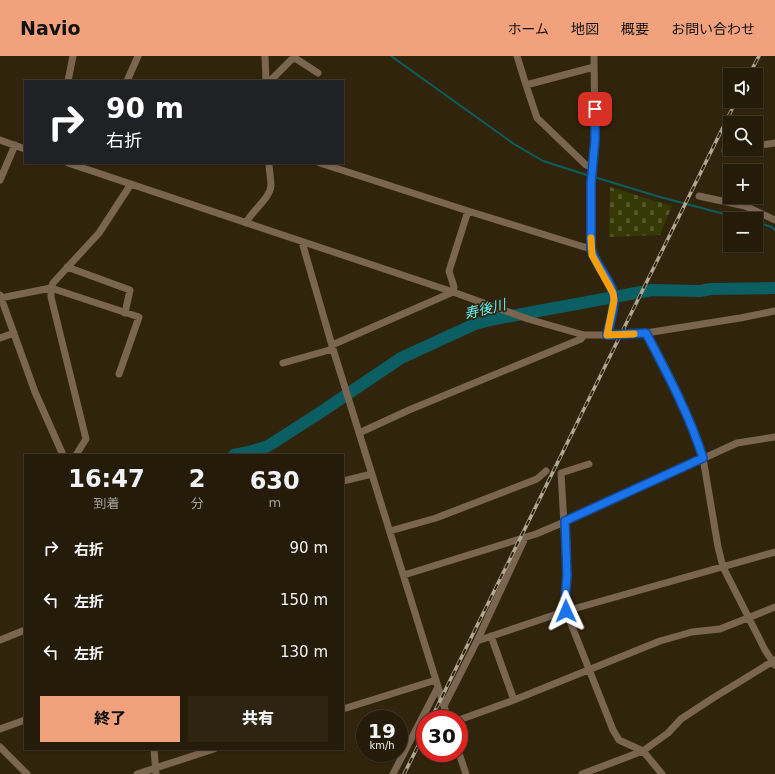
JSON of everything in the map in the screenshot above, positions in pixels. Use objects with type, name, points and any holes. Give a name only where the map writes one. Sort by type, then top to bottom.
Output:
[{"type":"street","points":[[68,80],[73,56]]},
{"type":"street","points":[[127,80],[138,56]]},
{"type":"street","points":[[265,56],[266,80]]},
{"type":"street","points":[[517,56],[537,118],[592,169]]},
{"type":"street","points":[[594,56],[595,140],[591,180],[591,248],[592,255],[613,293],[614,300],[607,335]]},
{"type":"street","points":[[271,80],[291,60],[295,58],[318,73]]},
{"type":"street","points":[[526,85],[594,68]]},
{"type":"street","points":[[0,140],[24,149]]},
{"type":"street","points":[[763,145],[775,143]]},
{"type":"street","points":[[0,180],[15,146]]},
{"type":"street","points":[[75,164],[89,166],[131,184],[453,292],[528,319],[584,335],[646,333],[775,311]]},
{"type":"street","points":[[246,223],[249,216],[266,197],[271,186],[269,164]]},
{"type":"street","points":[[323,164],[468,211],[591,248]]},
{"type":"street","points":[[77,454],[86,438],[51,297],[51,288],[53,283],[98,233],[131,184]]},
{"type":"street","points":[[700,196],[745,206],[775,220]]},
{"type":"street","points":[[453,292],[454,287],[449,271],[468,211]]},
{"type":"street","points":[[302,242],[347,394],[445,710]]},
{"type":"street","points":[[68,267],[130,290],[125,313]]},
{"type":"street","points":[[63,454],[38,399],[0,297],[51,288],[139,317],[118,374]]},
{"type":"street","points":[[283,363],[333,346],[453,292]]},
{"type":"street","points":[[0,338],[14,333]]},
{"type":"street","points":[[582,774],[596,772],[643,751],[668,733],[681,718],[774,662],[765,650],[723,567],[718,547],[703,458],[692,427],[646,333]]},
{"type":"street","points":[[359,433],[409,410],[580,339],[584,335]]},
{"type":"street","points":[[404,575],[526,538],[737,443],[775,437]]},
{"type":"street","points":[[589,464],[561,473],[567,575],[565,600],[566,611],[613,730],[619,740],[643,751],[662,774]]},
{"type":"street","points":[[390,531],[436,518],[469,506],[538,479],[546,471]]},
{"type":"street","points":[[344,481],[372,474]]},
{"type":"street","points":[[444,706],[526,538]]},
{"type":"street","points":[[477,641],[566,611],[775,552]]},
{"type":"street","points":[[468,717],[514,700],[660,641],[692,632],[720,628],[775,607]]},
{"type":"street","points":[[0,640],[24,630]]},
{"type":"street","points":[[491,636],[514,700]]},
{"type":"street","points":[[344,709],[437,684]]},
{"type":"street","points":[[393,774],[437,684]]},
{"type":"street","points":[[0,729],[24,720]]},
{"type":"street","points":[[0,747],[27,774]]},
{"type":"street","points":[[154,750],[156,770]]},
{"type":"street","points":[[137,774],[156,770],[211,750]]},
{"type":"street","points":[[462,762],[466,774]]},
{"type":"green space","points":[[610,187],[672,206],[660,235],[609,237]]},
{"type":"waterway","points":[[391,56],[514,144],[543,161],[590,176]]},
{"type":"waterway","points":[[594,177],[723,214]]},
{"type":"waterway","points":[[763,224],[772,227],[775,230]]},
{"type":"waterway","name":"寿後川","points":[[239,454],[268,446],[401,358],[475,324],[652,290],[700,291],[711,289],[775,288]]},
{"type":"railway","points":[[753,68],[759,56]]},
{"type":"railway","points":[[435,710],[733,108]]},
{"type":"railway","points":[[404,774],[416,750]]},
{"type":"slow traffic","points":[[591,238],[592,255],[613,293],[614,300],[607,335],[634,334]]},
{"type":"route","points":[[566,611],[565,600],[567,575],[565,521],[703,458],[692,427],[646,333],[607,335],[614,300],[613,293],[592,255],[591,248],[591,184],[595,140],[595,109]]}]
